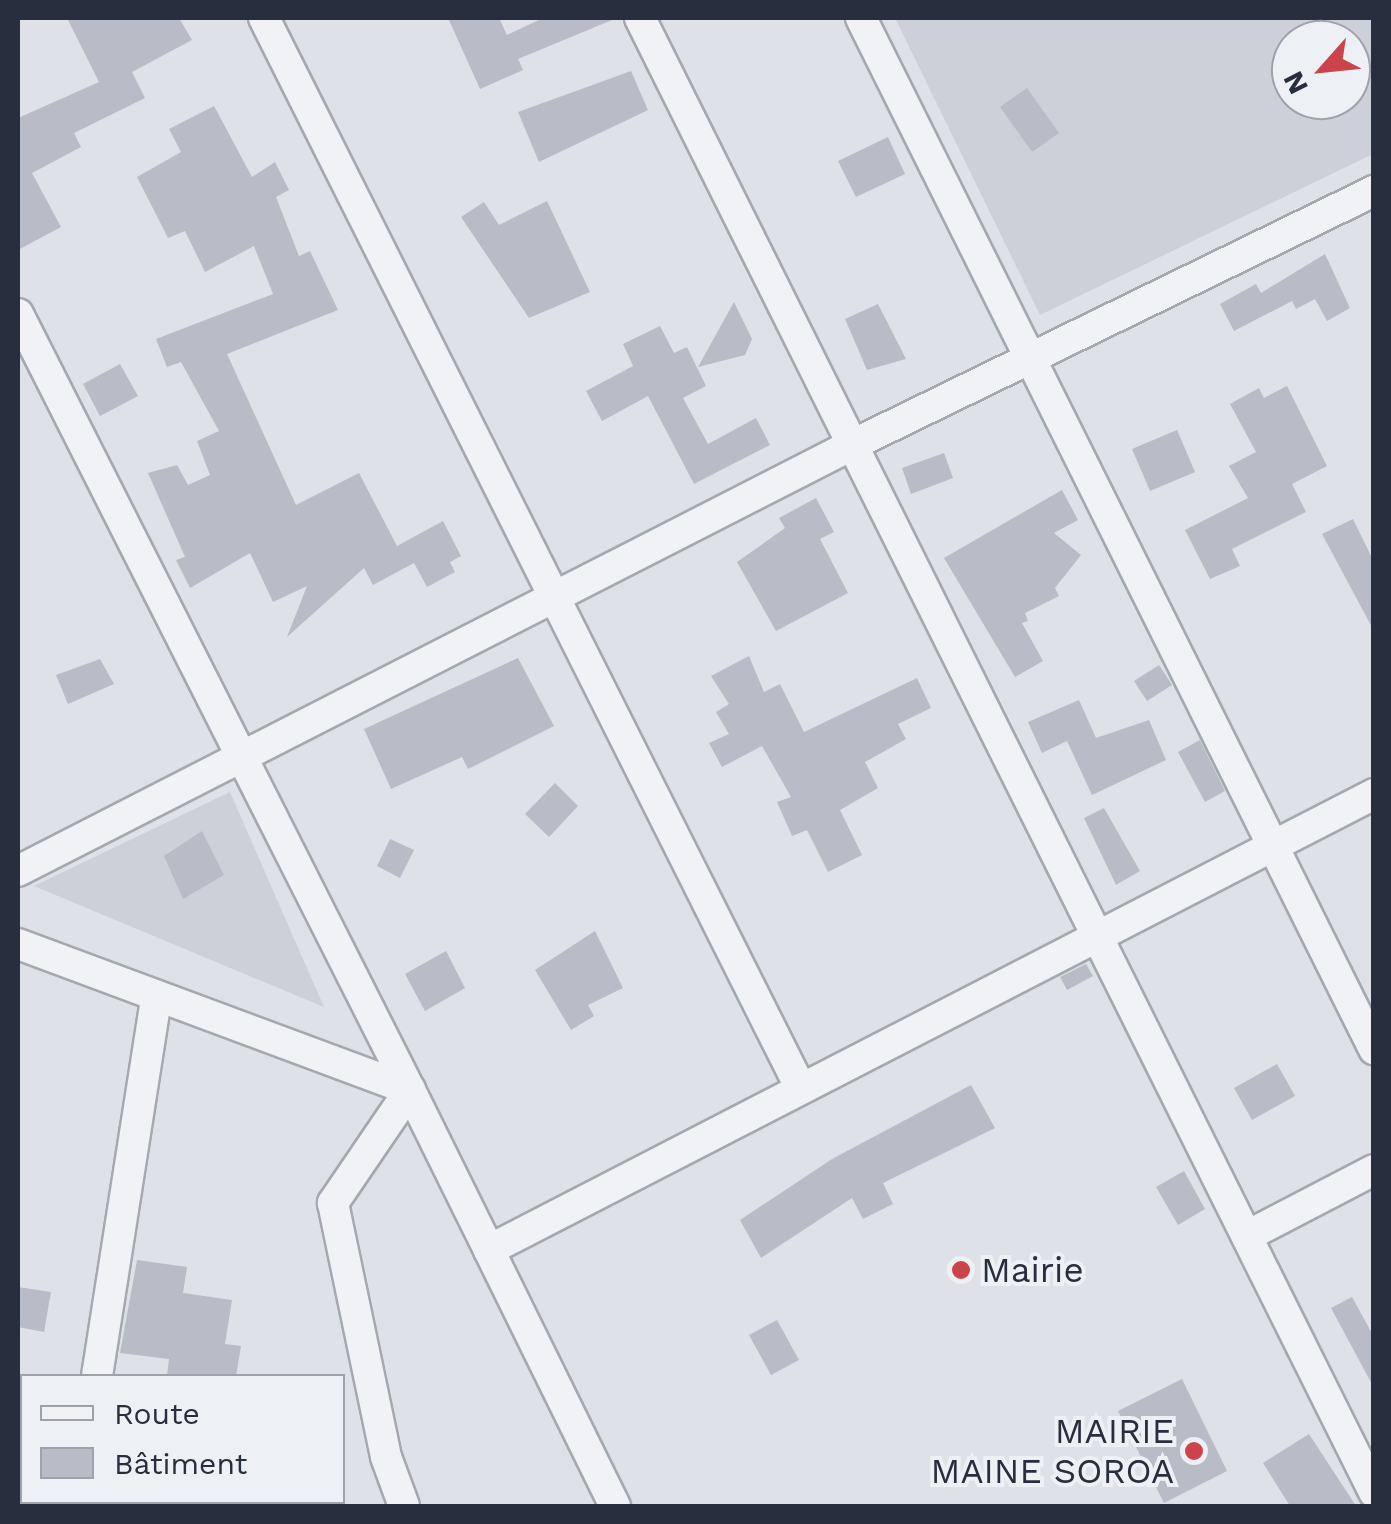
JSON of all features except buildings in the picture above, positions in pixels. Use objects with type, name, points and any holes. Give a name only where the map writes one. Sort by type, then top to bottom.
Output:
[{"type":"street","points":[[264,18],[799,1085]]},
{"type":"street","points":[[640,18],[1374,1492]]},
{"type":"street","points":[[861,18],[1374,1048]]},
{"type":"street","points":[[18,871],[852,445],[1374,191]]},
{"type":"street","points":[[18,314],[244,756],[615,1506]]},
{"type":"street","points":[[489,1250],[799,1085],[1374,794]]},
{"type":"street","points":[[18,944],[410,1090]]},
{"type":"street","points":[[97,1374],[156,998]]},
{"type":"street","points":[[404,1506],[386,1457],[333,1203],[410,1090]]},
{"type":"street","points":[[1246,1236],[1374,1170]]},
{"type":"shaded area","points":[[895,18],[1373,18],[1373,154],[1040,315]]},
{"type":"shaded area","points":[[230,792],[324,1007],[34,886]]},
{"type":"place","name":"Mairie","points":[[961,1270]]},
{"type":"place","name":"MAIRIE MAINE SOROA","points":[[1194,1451]]}]
